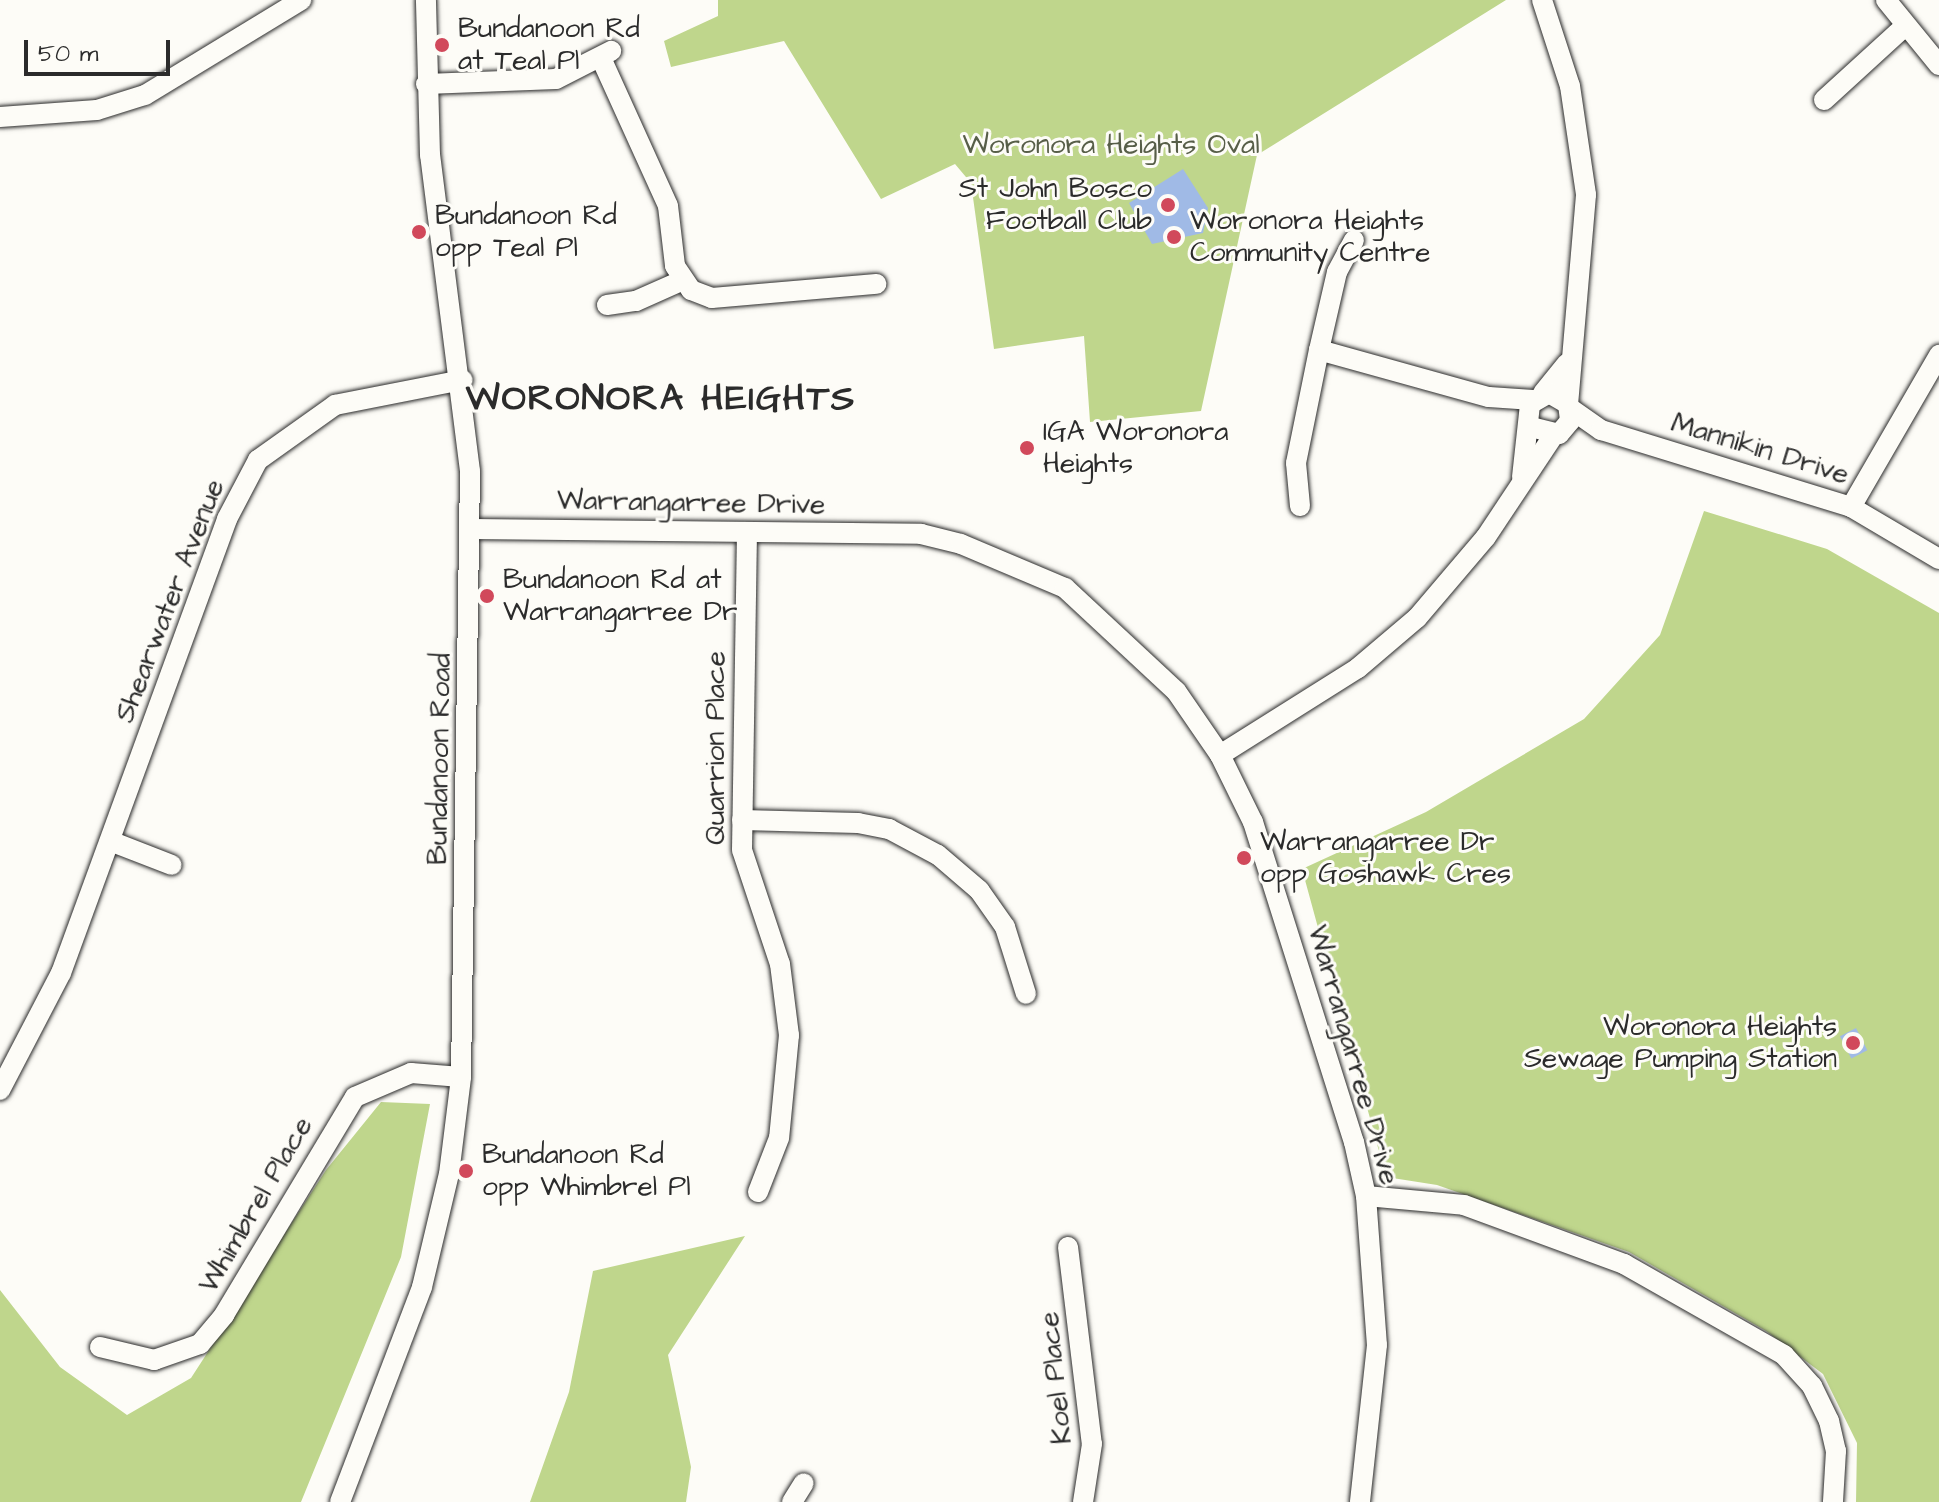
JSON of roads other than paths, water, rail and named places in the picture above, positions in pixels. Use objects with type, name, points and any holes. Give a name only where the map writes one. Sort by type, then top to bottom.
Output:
[{"type":"street","points":[[0,117],[97,110],[136,98],[301,0]]},
{"type":"street","name":"Bundanoon Road","points":[[340,1502],[422,1287],[447,1188],[461,1077],[472,529],[463,380],[426,84],[426,0]]},
{"type":"street","points":[[1220,755],[1333,686],[1408,626],[1471,556],[1522,477],[1559,433],[1570,406],[1567,363],[1585,268],[1586,195],[1570,86],[1542,0]]},
{"type":"street","points":[[1886,0],[1939,65]]},
{"type":"street","points":[[1824,100],[1905,26]]},
{"type":"street","points":[[426,84],[556,79],[607,54],[668,206],[681,281]]},
{"type":"street","points":[[1300,506],[1296,463],[1337,272],[1354,240]]},
{"type":"street","points":[[607,305],[681,281],[712,298],[876,284]]},
{"type":"street","points":[[1319,350],[1534,410],[1559,433]]},
{"type":"street","points":[[1851,507],[1939,355]]},
{"type":"street","points":[[1522,477],[1534,410],[1567,363]]},
{"type":"street","name":"Shearwater Avenue","points":[[0,1090],[61,973],[227,519],[258,460],[335,405],[463,380]]},
{"type":"street","name":"Mannikin Drive","points":[[1534,410],[1570,406],[1601,430],[1851,507],[1939,559]]},
{"type":"street","name":"Mannikin Drive","points":[[1559,433],[1601,430]]},
{"type":"street","name":"Warrangarree Drive","points":[[472,529],[747,532],[910,538],[1073,600],[1148,660],[1220,755],[1268,865],[1366,1196],[1377,1345],[1360,1502]]},
{"type":"street","name":"Quarrion Place","points":[[747,532],[742,820],[745,872],[780,964],[789,1035],[779,1138],[758,1192]]},
{"type":"street","points":[[742,820],[858,823],[928,849],[992,907],[1014,947],[1026,994]]},
{"type":"street","points":[[110,841],[172,865]]},
{"type":"street","name":"Whimbrel Place","points":[[100,1347],[154,1360],[200,1344],[224,1315],[355,1097],[411,1073],[461,1077]]},
{"type":"street","points":[[1366,1196],[1464,1205],[1560,1246],[1624,1264],[1784,1355],[1812,1386],[1829,1421],[1833,1502]]},
{"type":"street","name":"Koel Place","points":[[1068,1247],[1092,1444],[1083,1502]]},
{"type":"street","points":[[792,1502],[804,1483]]},
{"type":"place","name":"Bundanoon Rd at Teal Pl","points":[[442,45]]},
{"type":"place","name":"St John Bosco Football Club","points":[[1168,205]]},
{"type":"place","name":"Bundanoon Rd opp Teal Pl","points":[[419,232]]},
{"type":"place","name":"Woronora Heights Community Centre","points":[[1174,237]]},
{"type":"place","name":"IGA Woronora Heights","points":[[1027,448]]},
{"type":"place","name":"Bundanoon Rd at Warrangarree Dr","points":[[487,596]]},
{"type":"place","name":"Warrangarree Dr opp Goshawk Cres","points":[[1244,858]]},
{"type":"place","name":"Woronora Heights Sewage Pumping Station","points":[[1853,1043]]},
{"type":"place","name":"Bundanoon Rd opp Whimbrel Pl","points":[[466,1171]]},
{"type":"district","name":"WORONORA HEIGHTS","points":[[661,399]]},
{"type":"park label","name":"Woronora Heights Oval","points":[[1111,145]]}]
